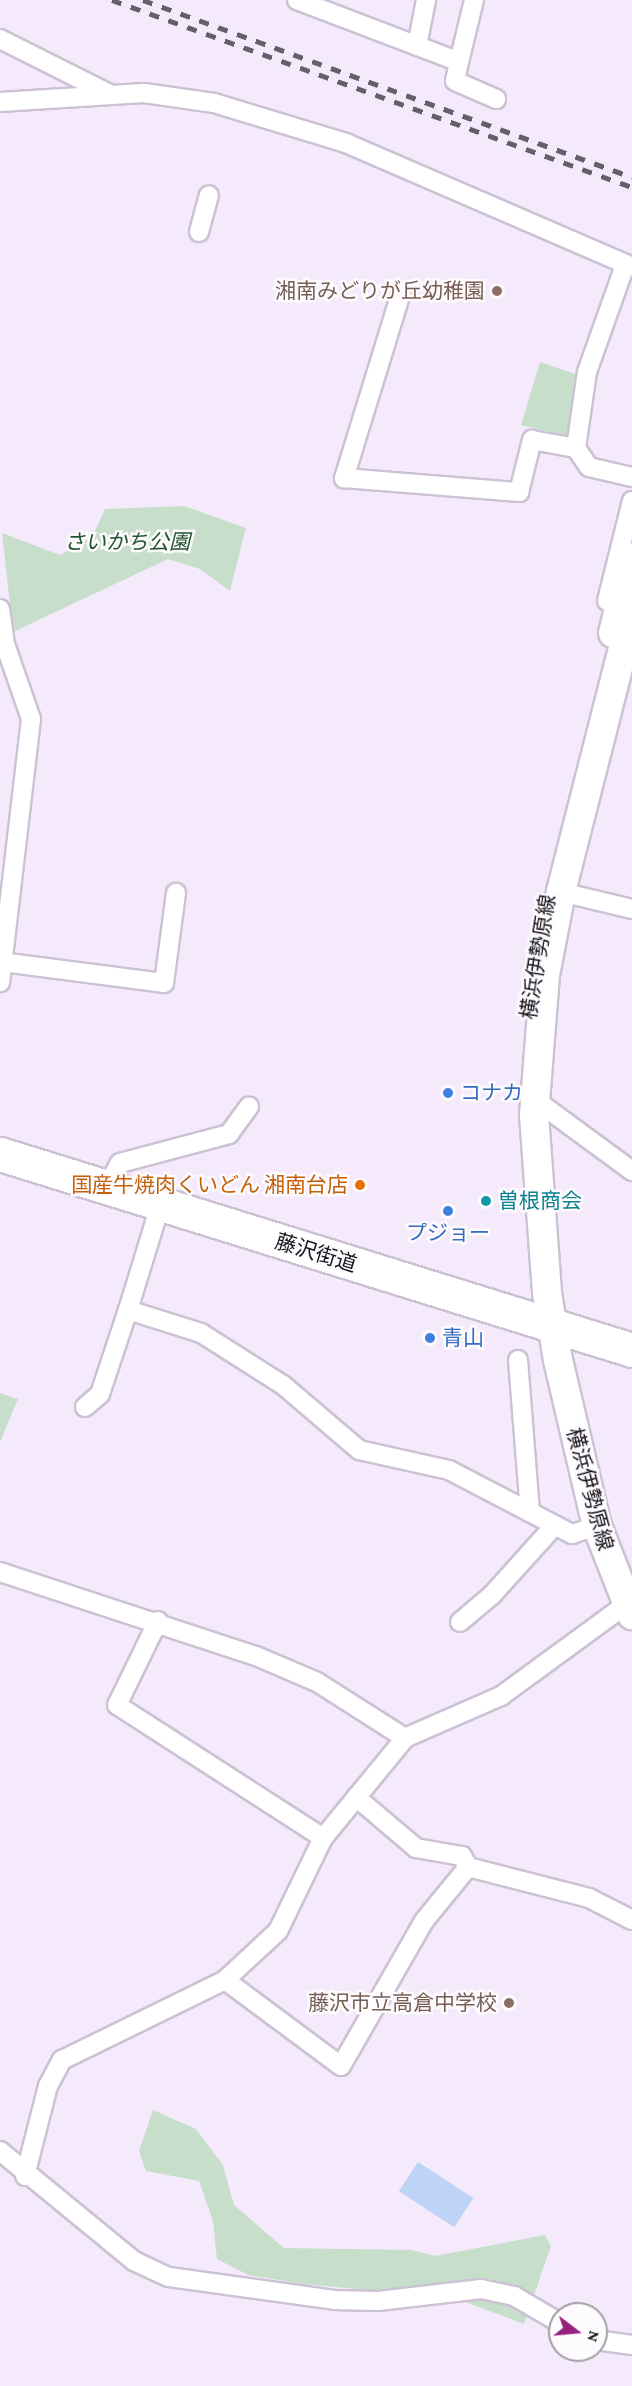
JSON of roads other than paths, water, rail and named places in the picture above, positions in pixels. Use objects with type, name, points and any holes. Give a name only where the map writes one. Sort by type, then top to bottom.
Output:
[{"type":"highway","name":"藤沢街道","points":[[0,1154],[632,1350]]},
{"type":"main road","name":"横浜伊勢原線","points":[[546,1324],[534,1099],[545,975],[561,892],[625,632],[632,557]]},
{"type":"main road","name":"横浜伊勢原線","points":[[625,632],[548,892],[524,1043],[521,1190],[546,1324],[558,1360],[597,1526],[630,1607]]},
{"type":"street","points":[[297,0],[459,62]]},
{"type":"street","points":[[417,46],[426,0]]},
{"type":"street","points":[[474,0],[455,81],[496,99]]},
{"type":"street","points":[[0,39],[109,94]]},
{"type":"street","points":[[0,102],[109,94],[174,95],[214,103],[346,143],[629,266],[587,372],[576,448],[589,467],[632,477]]},
{"type":"street","points":[[199,232],[209,195]]},
{"type":"street","points":[[401,293],[344,478],[519,492],[532,440],[576,448]]},
{"type":"street","points":[[625,632],[605,609],[632,501]]},
{"type":"street","points":[[0,609],[5,644],[31,719],[0,982]]},
{"type":"street","points":[[561,892],[632,909]]},
{"type":"street","points":[[2,962],[164,983],[176,893]]},
{"type":"street","points":[[534,1099],[632,1171]]},
{"type":"street","points":[[107,1187],[120,1163],[229,1134],[249,1106]]},
{"type":"street","points":[[85,1407],[100,1394],[160,1203]]},
{"type":"street","points":[[128,1310],[201,1333],[283,1385],[359,1450],[449,1470],[572,1534],[597,1526]]},
{"type":"street","points":[[518,1360],[530,1513]]},
{"type":"street","points":[[460,1622],[492,1595],[555,1526]]},
{"type":"street","points":[[0,1572],[158,1621],[317,1682],[405,1738]]},
{"type":"street","points":[[25,2176],[48,2086],[62,2060],[225,1980],[278,1932],[323,1838],[405,1738],[501,1696],[630,1607]]},
{"type":"street","points":[[158,1621],[117,1705],[323,1838]]},
{"type":"street","points":[[356,1797],[416,1848],[462,1856],[468,1867],[589,1898],[632,1920]]},
{"type":"street","points":[[225,1980],[340,2066],[424,1921],[468,1867]]},
{"type":"street","points":[[0,2151],[25,2176],[134,2261],[168,2277],[334,2300],[378,2301],[481,2289],[514,2296],[548,2316]]},
{"type":"street","points":[[608,2342],[632,2345]]},
{"type":"water","points":[[418,2162],[473,2198],[454,2227],[399,2191]]},
{"type":"railway","points":[[112,0],[632,187]]},
{"type":"railway","points":[[143,0],[632,177]]},
{"type":"place","name":"湘南みどりが丘幼稚園","points":[[497,291]]},
{"type":"place","name":"コナカ","points":[[448,1093]]},
{"type":"place","name":"国産牛焼肉くいどん 湘南台店","points":[[360,1185]]},
{"type":"place","name":"曽根商会","points":[[486,1201]]},
{"type":"place","name":"プジョー","points":[[448,1211]]},
{"type":"place","name":"青山","points":[[430,1338]]},
{"type":"place","name":"藤沢市立高倉中学校","points":[[509,2003]]},
{"type":"park label","name":"さいかち公園","points":[[127,542]]}]
